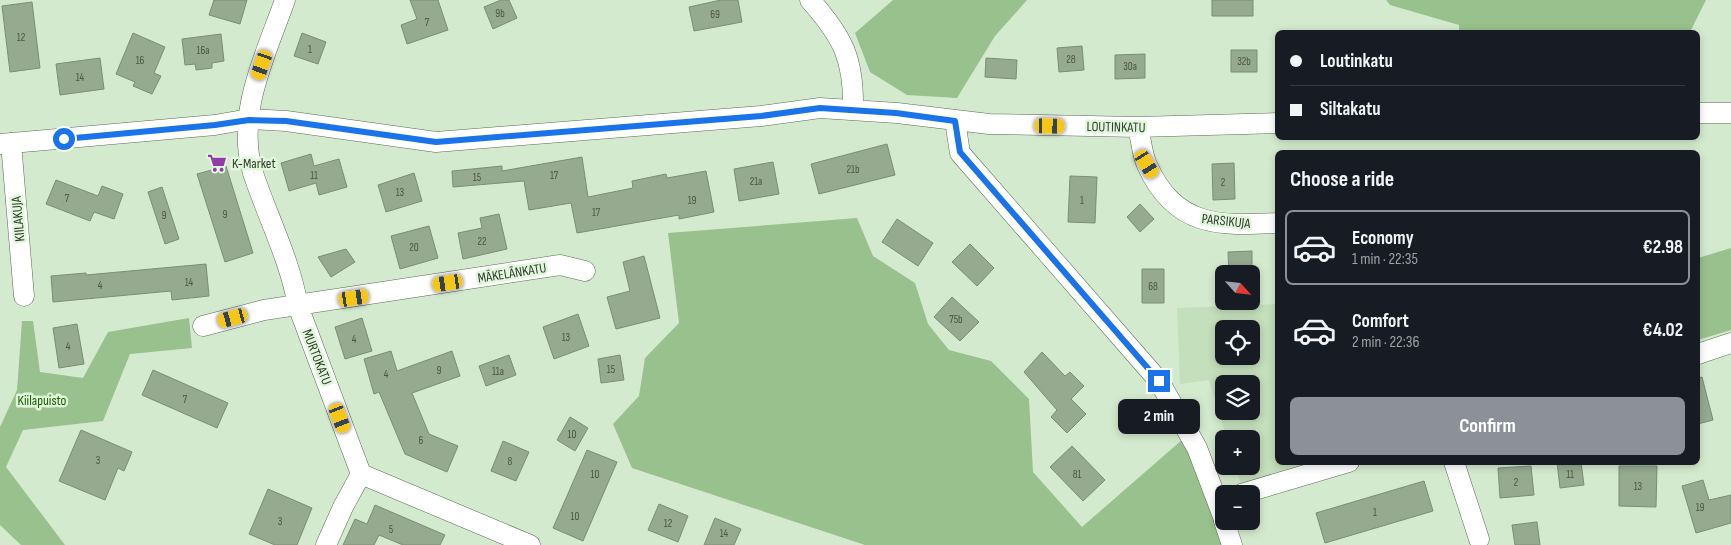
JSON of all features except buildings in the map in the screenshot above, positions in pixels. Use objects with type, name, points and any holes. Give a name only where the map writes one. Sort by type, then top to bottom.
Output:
[{"type":"street","name":"MURTOKATU","points":[[285,0],[250,98],[249,143],[253,171],[294,281],[298,306],[361,474]]},
{"type":"street","points":[[810,0],[845,46],[854,81],[853,109]]},
{"type":"street","name":"LOUTINKATU","points":[[6,144],[215,125],[249,120],[286,121],[436,142],[761,116],[800,109],[853,109],[989,124],[1138,127],[1275,123]]},
{"type":"street","points":[[1700,114],[1731,113]]},
{"type":"street","points":[[955,121],[960,152],[1166,392],[1197,448],[1215,487]]},
{"type":"street","name":"PARSIKUJA","points":[[1138,127],[1147,164],[1166,195],[1194,218],[1212,223],[1275,223]]},
{"type":"street","name":"KIILAKUJA","points":[[6,144],[24,296]]},
{"type":"street","name":"MÄKELÄNKATU","points":[[203,326],[264,310],[560,265],[585,271]]},
{"type":"street","points":[[1700,353],[1731,343]]},
{"type":"street","points":[[1260,488],[1339,465]]},
{"type":"street","points":[[1455,465],[1479,539]]},
{"type":"street","points":[[326,545],[361,474],[530,545]]},
{"type":"street","points":[[1227,530],[1232,545]]},
{"type":"shaded area","points":[[1275,304],[1275,465],[1316,465],[1249,485],[1241,485],[1238,475],[1260,475],[1260,430],[1224,430],[1221,420],[1260,420],[1260,375],[1215,375],[1215,400],[1209,380],[1180,384],[1177,308],[1215,306],[1215,310],[1260,310],[1260,305]]},
{"type":"green space","points":[[893,0],[1027,0],[995,36],[957,98],[907,95],[870,72],[855,33]]},
{"type":"green space","points":[[1386,0],[1706,0],[1691,30],[1459,30],[1459,25],[1390,5]]},
{"type":"green space","points":[[857,218],[873,256],[915,283],[928,324],[949,350],[991,361],[1029,399],[1033,472],[1082,527],[1183,439],[1211,506],[1215,530],[1217,530],[1221,545],[865,545],[632,468],[613,424],[639,396],[645,358],[679,323],[668,233]]},
{"type":"green space","points":[[1731,248],[1731,330],[1700,339],[1700,257]]},
{"type":"green space","name":"Kiilapuisto","points":[[189,318],[192,348],[130,354],[103,421],[23,430],[6,467],[65,545],[21,545],[0,525],[0,427],[17,390],[22,321],[33,321],[40,372],[83,378],[108,332]]},
{"type":"place","name":"K-Market","points":[[217,163]]},
{"type":"route","points":[[64,139],[215,125],[249,120],[286,121],[436,142],[761,116],[800,109],[820,108],[896,113],[955,121],[960,152],[990,189],[1159,381]]}]
